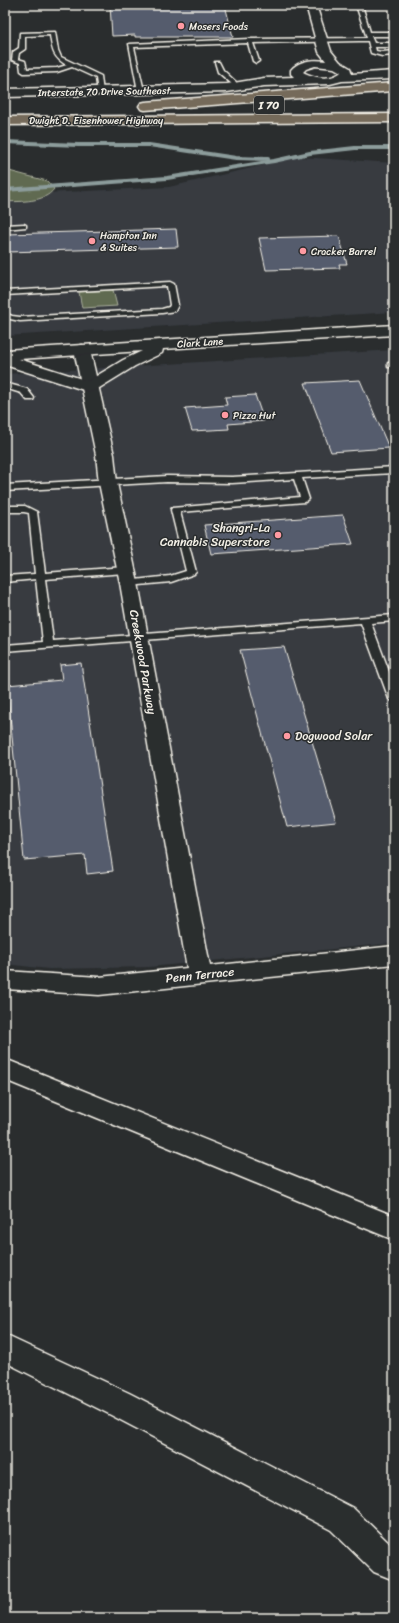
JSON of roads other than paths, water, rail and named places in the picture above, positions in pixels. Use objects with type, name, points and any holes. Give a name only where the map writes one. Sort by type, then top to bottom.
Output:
[{"type":"highway","points":[[145,106],[234,98],[394,87]]},
{"type":"highway","name":"I 70","points":[[145,106],[315,104]]},
{"type":"highway","name":"Dwight D. Eisenhower Highway","points":[[130,106],[145,106]]},
{"type":"highway","name":"I 70","points":[[187,120],[394,118]]},
{"type":"highway","points":[[187,120],[370,130]]},
{"type":"highway","name":"Dwight D. Eisenhower Highway","points":[[5,121],[187,120]]},
{"type":"street","points":[[311,5],[325,52],[348,79],[394,75]]},
{"type":"street","points":[[316,80],[297,74],[299,68],[325,52]]},
{"type":"street","name":"Interstate 70 Drive Southeast","points":[[203,88],[234,83],[315,63],[335,64]]},
{"type":"street","name":"Interstate 70 Drive Southeast","points":[[5,93],[227,88],[264,82],[316,80],[343,74]]},
{"type":"street","name":"Clark Lane","points":[[5,355],[394,330]]},
{"type":"street","points":[[5,360],[32,367],[90,387],[129,363],[170,344]]},
{"type":"street","name":"Creekwood Parkway","points":[[82,350],[105,455],[108,483],[127,577],[200,975]]},
{"type":"street","name":"Penn Terrace","points":[[5,980],[99,986],[394,955]]},
{"type":"street","points":[[5,1069],[394,1228]]},
{"type":"street","points":[[5,1348],[118,1403],[342,1519],[385,1561],[394,1564]]},
{"type":"lane","points":[[359,5],[373,52],[382,54],[394,53]]},
{"type":"lane","points":[[73,65],[57,70],[24,71],[23,62],[15,60],[16,52],[22,49],[22,34],[53,33],[57,55],[62,62],[73,65],[92,72],[99,77],[101,92]]},
{"type":"lane","points":[[370,40],[394,34]]},
{"type":"lane","points":[[141,91],[131,46],[250,41],[321,40],[370,40],[394,45]]},
{"type":"lane","points":[[250,41],[256,61]]},
{"type":"lane","points":[[217,63],[220,70],[234,83]]},
{"type":"lane","points":[[5,227],[24,226]]},
{"type":"lane","points":[[5,293],[170,284],[174,305],[172,309],[162,311],[20,319],[10,318],[5,315]]},
{"type":"lane","points":[[5,385],[24,390],[30,398]]},
{"type":"lane","points":[[5,488],[167,479],[232,480],[394,470]]},
{"type":"lane","points":[[5,579],[41,577],[127,577],[171,579],[191,572],[175,510],[305,500],[297,476]]},
{"type":"lane","points":[[5,509],[25,509],[33,512],[48,645]]},
{"type":"lane","points":[[5,648],[394,618]]},
{"type":"lane","points":[[365,620],[394,699]]},
{"type":"waterway","points":[[5,142],[78,145],[149,145],[236,158],[268,159]]},
{"type":"waterway","points":[[5,190],[167,178],[274,161],[310,153],[355,148],[394,148]]},
{"type":"place","name":"Mosers Foods","points":[[181,26]]},
{"type":"place","name":"Hampton Inn & Suites","points":[[92,241]]},
{"type":"place","name":"Cracker Barrel","points":[[303,251]]},
{"type":"place","name":"Pizza Hut","points":[[225,415]]},
{"type":"place","name":"Shangri-La Cannabis Superstore","points":[[278,535]]},
{"type":"place","name":"Dogwood Solar","points":[[287,736]]}]
